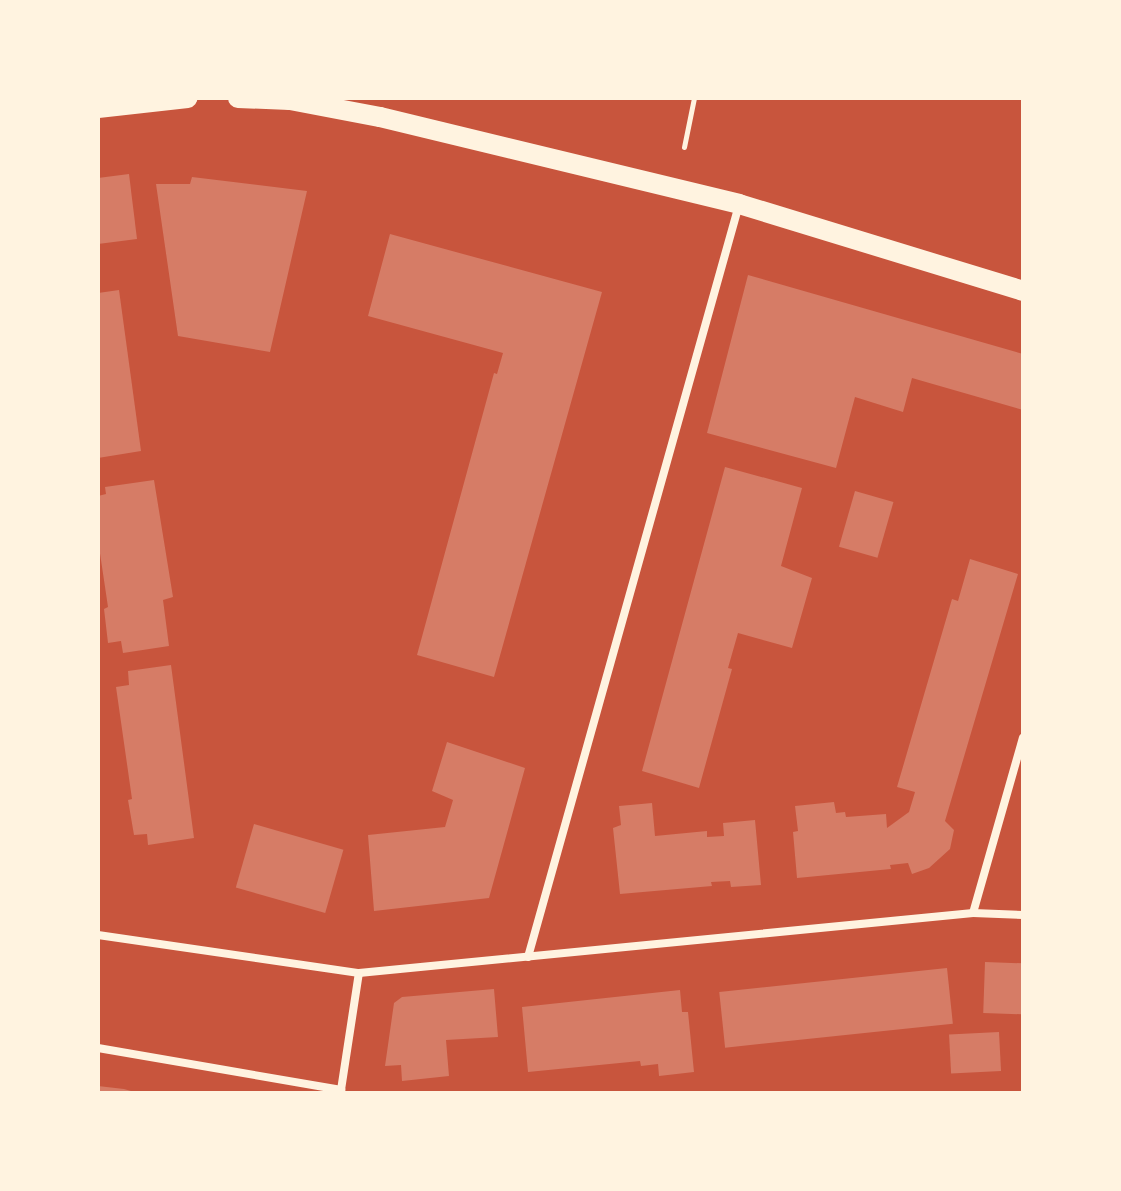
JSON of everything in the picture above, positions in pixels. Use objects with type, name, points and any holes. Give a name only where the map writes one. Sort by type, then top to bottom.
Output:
[{"type":"main road","points":[[105,104],[187,98]]},
{"type":"main road","points":[[238,98],[290,100],[380,117],[739,204],[1023,291]]},
{"type":"street","points":[[528,957],[739,204]]},
{"type":"street","points":[[973,913],[1023,738]]},
{"type":"street","points":[[98,935],[359,973],[973,913],[1023,915]]},
{"type":"street","points":[[98,1048],[342,1091],[359,973]]},
{"type":"path","points":[[684,147],[694,98]]},
{"type":"building","points":[[129,174],[137,239],[98,244],[98,178]]},
{"type":"building","points":[[192,177],[307,191],[270,352],[178,336],[156,184],[190,184]]},
{"type":"building","points":[[390,234],[602,292],[494,677],[417,655],[494,373],[497,374],[503,353],[368,316]]},
{"type":"building","points":[[748,275],[1023,354],[1023,410],[912,378],[903,412],[855,397],[836,468],[707,433]]},
{"type":"building","points":[[119,290],[141,451],[98,458],[98,293]]},
{"type":"building","points":[[725,467],[802,488],[781,566],[812,578],[792,648],[738,633],[728,668],[732,669],[699,788],[642,771]]},
{"type":"building","points":[[154,480],[173,597],[163,600],[169,646],[123,653],[121,641],[108,643],[104,609],[108,607],[98,540],[98,496],[106,494],[105,487]]},
{"type":"building","points":[[855,491],[893,502],[877,558],[839,547]]},
{"type":"building","points":[[970,559],[1018,574],[945,821],[954,830],[950,849],[929,868],[912,874],[908,863],[890,865],[891,869],[797,878],[793,832],[798,831],[795,806],[834,802],[836,813],[845,812],[846,817],[886,814],[887,828],[909,812],[915,792],[897,787],[952,599],[958,601]]},
{"type":"building","points":[[171,665],[194,838],[148,845],[147,834],[134,835],[116,687],[129,685],[128,671]]},
{"type":"building","points":[[447,742],[525,768],[489,898],[374,911],[368,835],[445,827],[453,800],[432,791]]},
{"type":"building","points":[[652,803],[655,836],[707,831],[707,837],[724,836],[723,823],[755,820],[761,885],[731,887],[730,881],[711,882],[712,886],[620,894],[613,828],[621,825],[619,806]]},
{"type":"building","points":[[254,824],[343,850],[325,913],[236,887]]},
{"type":"building","points":[[985,962],[1023,963],[1021,1014],[983,1013]]},
{"type":"building","points":[[947,968],[953,1024],[725,1048],[719,992]]},
{"type":"building","points":[[494,989],[498,1037],[446,1040],[449,1076],[402,1081],[401,1065],[385,1066],[394,1003],[402,997]]},
{"type":"building","points":[[680,990],[682,1012],[688,1012],[694,1072],[659,1076],[658,1064],[641,1066],[640,1061],[528,1072],[522,1007]]},
{"type":"building","points":[[999,1032],[1001,1071],[951,1074],[949,1035]]},
{"type":"building","points":[[98,1086],[124,1089],[138,1093],[98,1093]]}]
